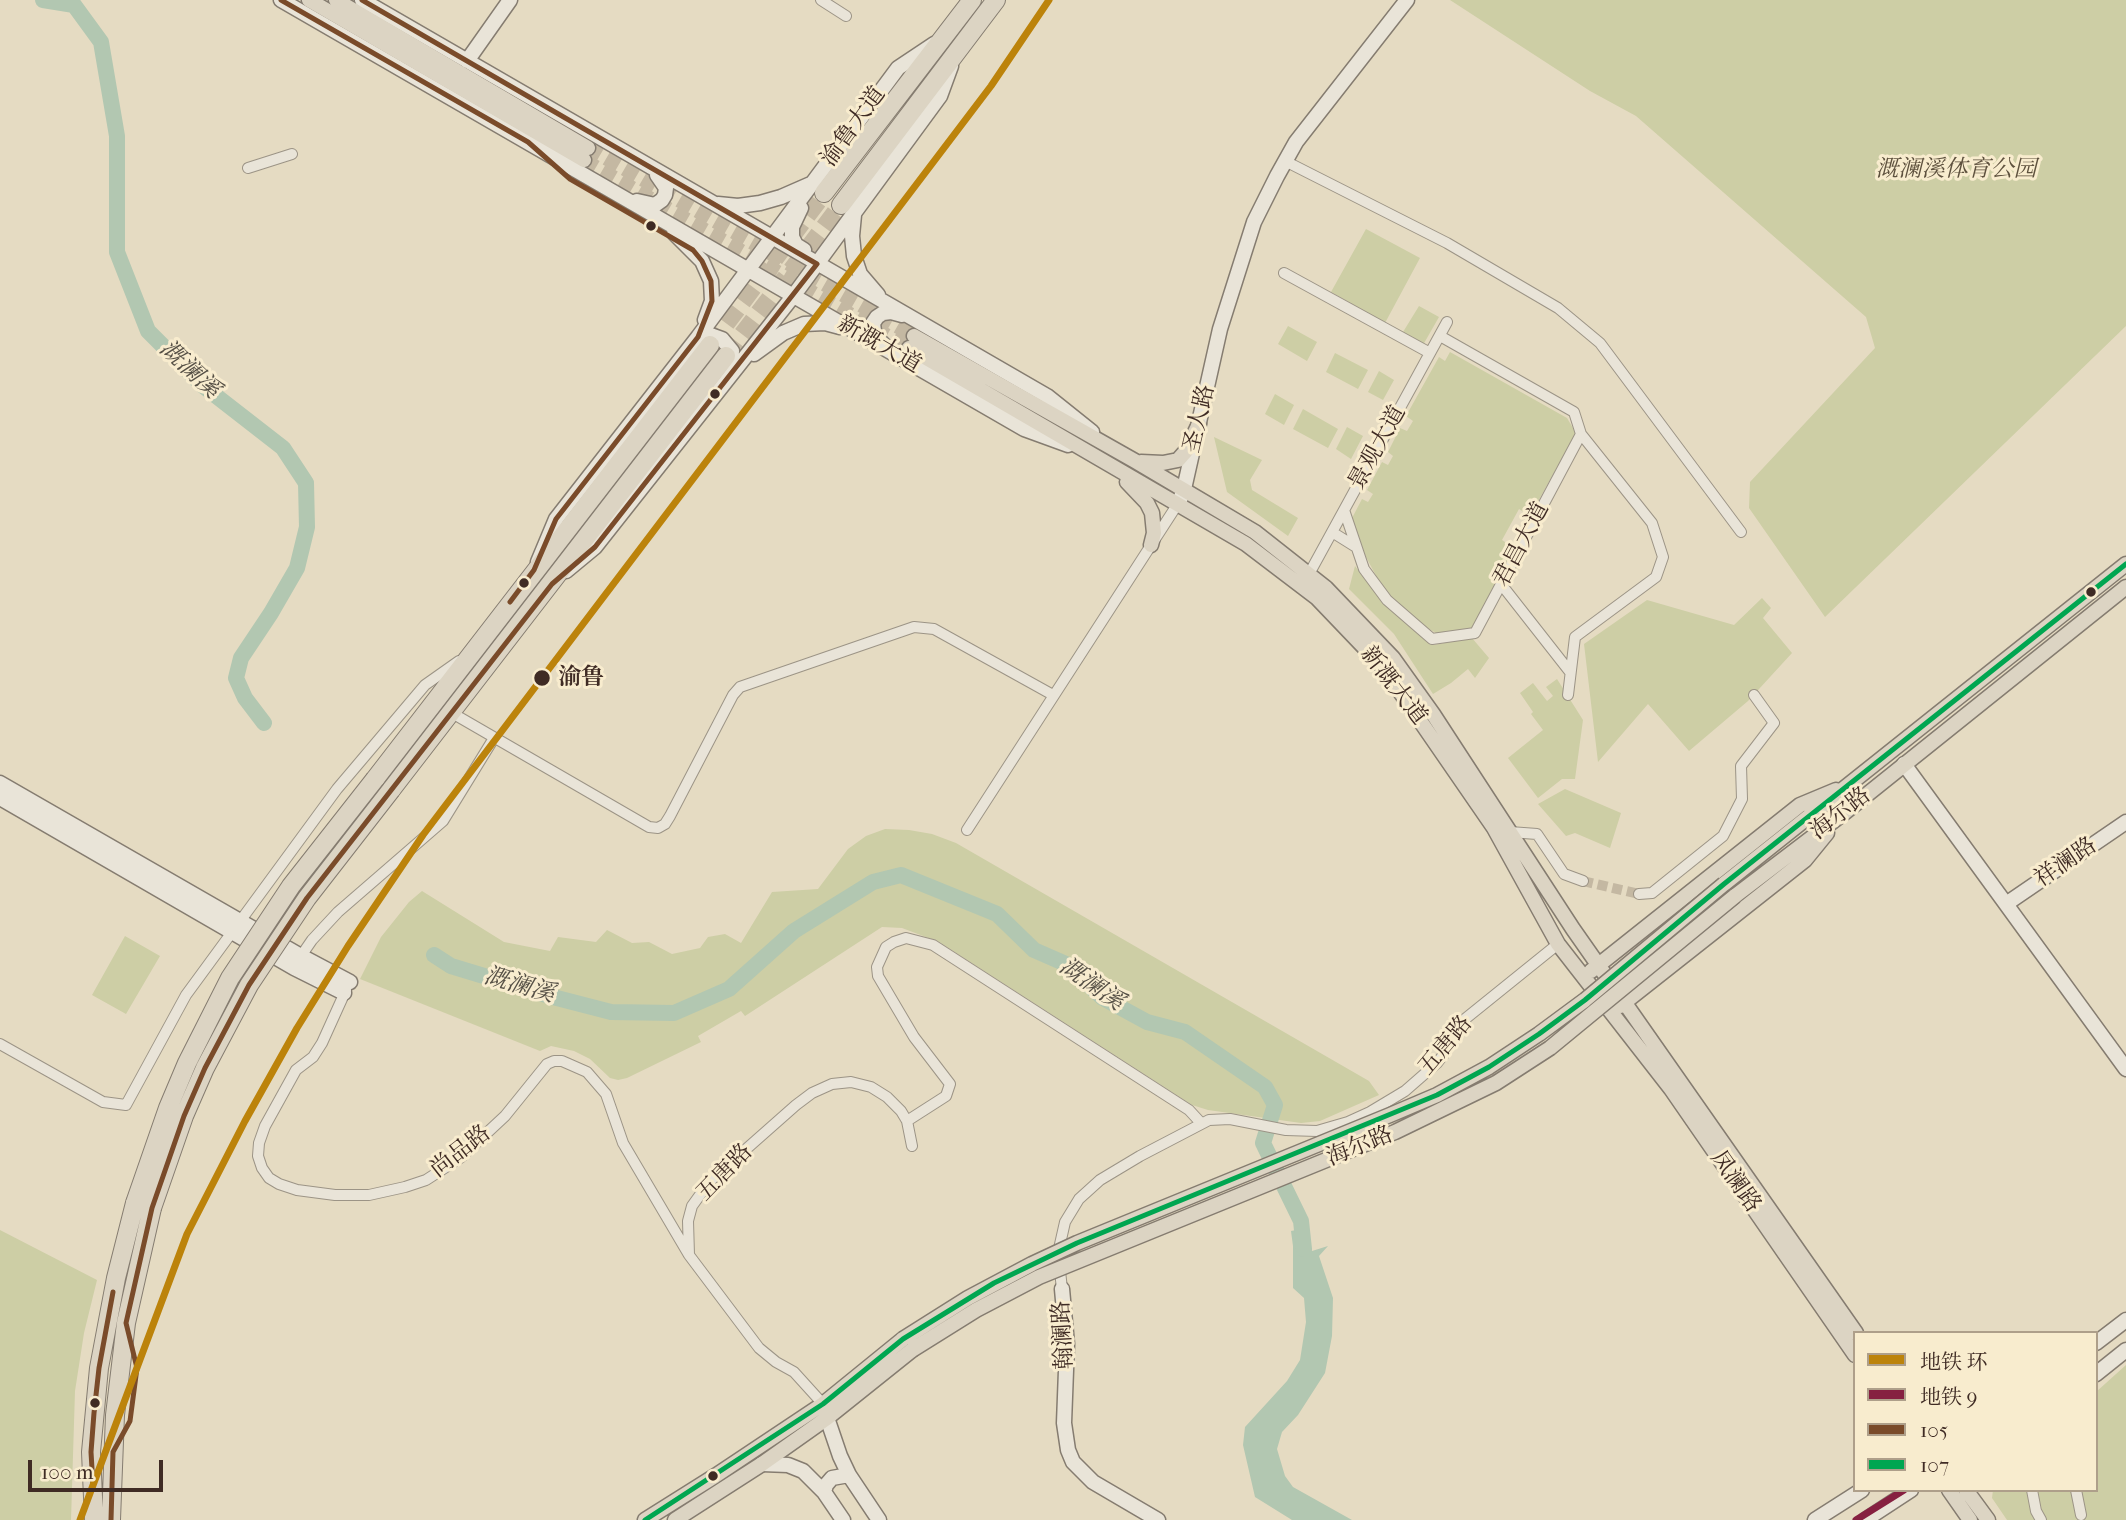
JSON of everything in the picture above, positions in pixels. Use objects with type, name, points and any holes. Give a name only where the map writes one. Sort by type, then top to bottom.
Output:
[{"type":"highway","name":"渝鲁大道","points":[[847,209],[951,43],[972,0]]},
{"type":"highway","name":"渝鲁大道","points":[[819,187],[951,43],[996,0]]},
{"type":"highway","name":"渝鲁大道","points":[[111,1520],[113,1452],[121,1361],[144,1205],[168,1108],[187,1063],[230,978],[291,886],[534,570],[704,341]]},
{"type":"highway","name":"渝鲁大道","points":[[93,1517],[91,1452],[99,1368],[116,1278],[144,1205],[224,1029],[248,985],[307,898],[726,356]]},
{"type":"main road","points":[[309,0],[586,154],[336,0]]},
{"type":"main road","name":"新溉大道","points":[[1611,1013],[1558,944],[1494,828],[1383,667],[1317,598],[1246,544],[1082,450],[911,342],[1184,489],[1255,532],[1326,588],[1392,658],[1433,714],[1573,929],[1625,1002]]},
{"type":"main road","points":[[1135,461],[1155,464],[1178,460],[1186,451],[1199,424]]},
{"type":"main road","points":[[1114,468],[1150,508],[1154,526],[1151,545]]},
{"type":"main road","name":"海尔路","points":[[675,1520],[762,1464],[968,1298],[1077,1243],[1437,1095],[1489,1067],[1585,999],[1724,884],[2126,564]]},
{"type":"main road","name":"海尔路","points":[[908,1345],[1039,1278],[1395,1132],[1496,1083],[1550,1048],[1735,896],[1844,813],[2126,587]]},
{"type":"main road","points":[[1584,977],[1800,805],[1853,782]]},
{"type":"main road","points":[[1611,1013],[1805,860],[1844,813]]},
{"type":"main road","name":"凤澜路","points":[[1625,1002],[1855,1331]]},
{"type":"main road","name":"凤澜路","points":[[1611,1013],[1671,1089],[1853,1352]]},
{"type":"main road","name":"海尔路","points":[[645,1520],[825,1411]]},
{"type":"main road","points":[[1950,1492],[1970,1520]]},
{"type":"main road","points":[[1967,1492],[1987,1520]]},
{"type":"street","name":"新溉大道","points":[[281,0],[1024,429],[1082,450]]},
{"type":"street","name":"新溉大道","points":[[362,0],[1047,396],[1113,449]]},
{"type":"street","points":[[467,61],[510,0]]},
{"type":"street","points":[[821,0],[846,16]]},
{"type":"street","name":"圣人路","points":[[967,830],[1177,505],[1184,489],[1220,330],[1254,222],[1296,142],[1401,2]]},
{"type":"street","points":[[248,167],[292,154]]},
{"type":"street","points":[[1285,161],[1447,243],[1558,308],[1600,343],[1741,532]]},
{"type":"street","points":[[623,196],[645,204],[655,205],[662,200],[666,195],[666,188],[650,167]]},
{"type":"street","points":[[713,204],[738,206],[760,203],[819,187]]},
{"type":"street","points":[[819,187],[792,228],[792,237],[796,245],[811,251],[837,236]]},
{"type":"street","name":"渝鲁大道","points":[[704,341],[748,268],[771,238],[819,187]]},
{"type":"street","points":[[847,209],[854,256],[860,274],[889,305]]},
{"type":"street","name":"渝鲁大道","points":[[552,584],[595,547],[794,295],[837,236],[847,209]]},
{"type":"street","points":[[651,213],[693,250],[702,261],[711,281],[712,301],[704,341]]},
{"type":"street","points":[[1284,273],[1430,353]]},
{"type":"street","points":[[891,352],[878,339],[873,323],[883,313],[891,312],[910,317]]},
{"type":"street","name":"景观大道","points":[[1309,574],[1447,322]]},
{"type":"street","points":[[729,375],[774,338],[804,324],[825,323],[859,333]]},
{"type":"street","points":[[704,341],[708,334],[715,335],[728,344],[733,358],[729,375]]},
{"type":"street","points":[[1440,335],[1574,412],[1581,434],[1652,523],[1663,557],[1656,576],[1575,638],[1567,695]]},
{"type":"street","name":"君昌大道","points":[[1344,510],[1364,569],[1387,600],[1433,639],[1475,633],[1581,434]]},
{"type":"street","points":[[1332,532],[1356,547]]},
{"type":"street","points":[[1501,584],[1570,672]]},
{"type":"street","points":[[452,713],[649,827],[658,828],[670,817],[733,695],[740,687],[914,627],[934,629],[1053,695]]},
{"type":"street","points":[[0,1044],[103,1102],[126,1105],[186,995],[337,789],[425,685],[471,653]]},
{"type":"street","points":[[1639,894],[1652,893],[1723,836],[1742,799],[1741,766],[1774,723],[1754,695]]},
{"type":"street","points":[[300,956],[338,912],[443,821],[494,738]]},
{"type":"street","points":[[1904,764],[2126,1069]]},
{"type":"street","points":[[0,782],[236,926],[294,968],[347,988]]},
{"type":"street","points":[[0,798],[236,926],[300,956],[347,988]]},
{"type":"street","name":"祥澜路","points":[[2006,904],[2126,822]]},
{"type":"street","points":[[1510,832],[1537,834],[1564,874],[1583,881]]},
{"type":"street","points":[[912,1146],[907,1121],[946,1096],[950,1084],[914,1037],[878,976],[877,967],[886,947],[906,938],[933,945],[1189,1110],[1201,1124]]},
{"type":"street","name":"五唐路","points":[[1062,1289],[1058,1253],[1065,1222],[1079,1199],[1100,1180],[1209,1120],[1230,1119],[1286,1130],[1317,1131],[1370,1112],[1405,1091],[1437,1063],[1465,1019],[1558,944]]},
{"type":"street","name":"尚品路","points":[[347,988],[322,1042],[313,1057],[296,1070],[265,1126],[258,1156],[269,1178],[297,1190],[335,1195],[369,1195],[405,1188],[426,1180],[460,1158],[505,1116],[547,1065],[562,1061],[587,1072],[606,1094],[623,1143],[689,1255]]},
{"type":"street","name":"五唐路","points":[[689,1255],[688,1221],[692,1206],[700,1193],[719,1173],[812,1093],[832,1084],[851,1082],[871,1087],[887,1097],[907,1121]]},
{"type":"street","points":[[689,1255],[759,1348],[794,1372],[825,1411],[849,1475],[879,1520]]},
{"type":"street","name":"翰澜路","points":[[1062,1289],[1056,1422],[1060,1451],[1067,1465],[1089,1489],[1141,1520]]},
{"type":"street","name":"翰澜路","points":[[1062,1289],[1067,1344],[1064,1423],[1068,1450],[1073,1462],[1093,1482],[1157,1520]]},
{"type":"street","points":[[2098,1341],[2126,1320]]},
{"type":"street","points":[[2098,1372],[2126,1350]]},
{"type":"street","points":[[762,1464],[788,1465],[803,1471],[824,1492],[843,1520]]},
{"type":"street","points":[[824,1492],[832,1478],[849,1475]]},
{"type":"street","points":[[1815,1520],[1859,1492]]},
{"type":"street","points":[[1865,1520],[1908,1492]]},
{"type":"street","points":[[2032,1492],[2036,1511],[2041,1520]]},
{"type":"street","points":[[2076,1492],[2081,1515]]},
{"type":"green space","name":"溉澜溪体育公园","points":[[1450,0],[2126,0],[2126,326],[1825,617],[1749,508],[1750,482],[1875,348],[1866,317],[1636,116],[1590,91]]},
{"type":"green space","points":[[1366,229],[1420,258],[1385,323],[1331,292]]},
{"type":"green space","points":[[1419,306],[1439,317],[1423,345],[1403,332]]},
{"type":"green space","points":[[1288,326],[1317,342],[1307,361],[1278,344]]},
{"type":"green space","points":[[1450,352],[1567,418],[1576,433],[1530,516],[1519,509],[1502,540],[1514,548],[1471,630],[1436,633],[1389,600],[1366,557],[1351,520],[1362,499],[1368,502],[1373,494],[1367,490],[1382,462],[1388,465],[1393,456],[1388,452],[1400,428],[1407,431],[1413,421],[1406,416],[1439,357],[1445,361]]},
{"type":"green space","points":[[1335,353],[1368,370],[1358,389],[1326,372]]},
{"type":"green space","points":[[1379,371],[1394,380],[1383,400],[1368,392]]},
{"type":"green space","points":[[1275,394],[1294,405],[1284,425],[1265,414]]},
{"type":"green space","points":[[1303,409],[1338,429],[1328,448],[1293,429]]},
{"type":"green space","points":[[1347,427],[1363,436],[1351,459],[1336,449]]},
{"type":"green space","points":[[1214,437],[1262,460],[1250,480],[1252,490],[1298,518],[1288,536],[1227,492]]},
{"type":"green space","points":[[1355,566],[1385,604],[1433,645],[1472,638],[1489,658],[1475,678],[1468,669],[1433,694],[1394,634],[1349,589]]},
{"type":"green space","points":[[1762,598],[1771,608],[1763,618],[1792,653],[1748,701],[1689,751],[1648,704],[1598,762],[1584,644],[1647,600],[1734,625]]},
{"type":"green space","points":[[1557,679],[1583,720],[1575,779],[1562,779],[1538,798],[1508,758],[1543,730],[1520,693],[1533,683],[1547,701],[1553,696],[1546,687]]},
{"type":"green space","points":[[1565,789],[1621,813],[1610,848],[1575,833],[1566,836],[1538,804]]},
{"type":"green space","points":[[885,829],[932,834],[956,843],[1369,1081],[1379,1095],[1320,1121],[1301,1123],[1208,1110],[1192,1105],[939,942],[902,928],[882,927],[745,1016],[741,1011],[698,1036],[701,1042],[618,1080],[610,1078],[590,1059],[574,1051],[551,1046],[540,1051],[360,979],[381,937],[409,902],[422,891],[504,942],[550,951],[558,937],[596,942],[607,930],[632,943],[649,942],[672,954],[700,948],[708,937],[725,934],[741,943],[772,892],[818,889],[848,849],[866,836]]},
{"type":"green space","points":[[125,936],[160,956],[126,1014],[92,995]]},
{"type":"green space","points":[[0,1230],[97,1280],[84,1333],[75,1391],[71,1520],[0,1520]]},
{"type":"green space","points":[[2126,1365],[2126,1520],[2007,1520],[1992,1498],[1993,1492],[2098,1492],[2098,1390]]},
{"type":"shaded area","points":[[1307,1228],[1312,1251],[1328,1246],[1319,1256],[1333,1298],[1332,1336],[1325,1373],[1298,1415],[1282,1432],[1277,1449],[1285,1476],[1293,1487],[1352,1520],[1292,1520],[1255,1497],[1243,1445],[1245,1427],[1287,1381],[1300,1360],[1306,1322],[1304,1298],[1293,1288],[1291,1231]]},
{"type":"waterway","name":"溉澜溪","points":[[43,0],[74,5],[101,42],[117,136],[117,252],[148,331],[202,385],[283,448],[306,483],[307,527],[297,568],[241,658],[236,678],[245,698],[264,723]]},
{"type":"waterway","name":"溉澜溪","points":[[434,955],[451,966],[611,1012],[674,1013],[729,989],[794,931],[873,882],[901,875],[997,914],[1034,950],[1066,964],[1103,998],[1147,1022],[1185,1032],[1265,1087],[1275,1105],[1263,1143],[1301,1221],[1304,1249]]},
{"type":"tunnel","points":[[588,148],[914,336]]},
{"type":"tunnel","points":[[584,160],[909,348]]},
{"type":"tunnel","points":[[710,345],[824,193]]},
{"type":"tunnel","points":[[726,356],[841,205]]},
{"type":"tunnel","points":[[1583,881],[1639,894]]},
{"type":"metro line","name":"环","points":[[80,1520],[187,1234],[245,1121],[297,1028],[348,946],[423,835],[991,86],[1049,0]]},
{"type":"metro line","name":"9","points":[[1856,1520],[1901,1492]]},
{"type":"transit line","name":"105","points":[[281,0],[528,142],[570,179],[693,250],[702,261],[711,281],[712,301],[698,337],[556,519],[534,570],[510,602]]},
{"type":"transit line","name":"105","points":[[111,1520],[113,1452],[130,1421],[137,1368],[126,1323],[152,1208],[184,1116],[205,1068],[249,985],[307,898],[552,584],[595,547],[817,264],[362,0]]},
{"type":"transit line","name":"107","points":[[645,1520],[823,1404],[903,1339],[994,1283],[1077,1243],[1437,1095],[1489,1067],[1585,1000],[1724,884],[2126,564]]},
{"type":"transit line","name":"105","points":[[93,1486],[91,1452],[94,1413],[113,1292]]},
{"type":"place","name":"渝鲁","points":[[542,678]]}]
